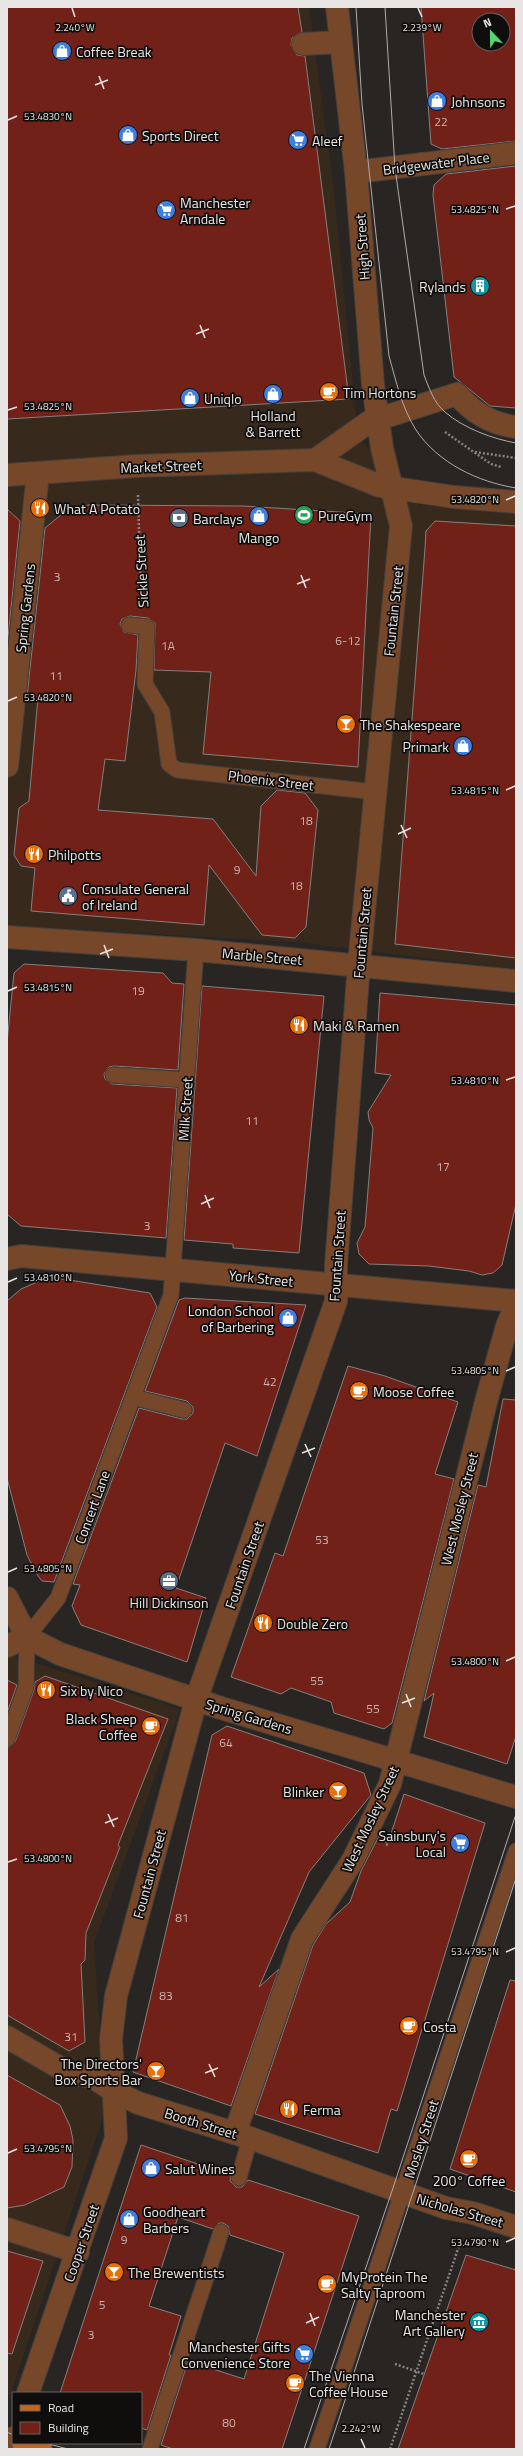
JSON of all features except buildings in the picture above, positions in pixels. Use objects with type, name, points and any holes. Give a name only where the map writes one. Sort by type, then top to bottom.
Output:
[{"type":"main road","points":[[26,2444],[41,2449]]},
{"type":"street","name":"High Street","points":[[337,7],[356,172],[377,418],[392,487]]},
{"type":"street","points":[[303,44],[341,42]]},
{"type":"street","name":"Bridgewater Place","points":[[356,172],[516,153]]},
{"type":"street","points":[[315,460],[368,422],[456,394],[484,418],[516,427]]},
{"type":"street","name":"Market Street","points":[[7,475],[137,466],[315,460],[378,486],[454,497],[516,502]]},
{"type":"street","name":"Spring Gardens","points":[[7,766],[38,473]]},
{"type":"street","name":"Fountain Street","points":[[114,2091],[111,2039],[116,1996],[196,1700],[336,1301],[336,1265],[359,964],[401,526],[392,487]]},
{"type":"street","name":"Marble Street","points":[[7,937],[196,950],[359,964],[516,981]]},
{"type":"street","name":"York Street","points":[[7,1259],[21,1256],[174,1268],[337,1285],[516,1301]]},
{"type":"street","name":"West Mosley Street","points":[[242,2136],[302,1939],[353,1860],[390,1784],[487,1398],[506,1326],[516,1305]]},
{"type":"street","points":[[7,1598],[27,1637],[7,1646]]},
{"type":"street","name":"Spring Gardens","points":[[27,1637],[60,1654],[196,1700],[516,1797]]},
{"type":"street","name":"Booth Street","points":[[7,2037],[69,2073],[92,2078],[138,2103],[242,2136],[403,2193]]},
{"type":"street","name":"Cooper Street","points":[[28,2392],[78,2252],[116,2138],[114,2091]]},
{"type":"street","name":"Nicholas Street","points":[[403,2193],[446,2208],[473,2213],[516,2227]]},
{"type":"street","points":[[7,2229],[78,2252]]},
{"type":"lane","name":"Sickle Street","points":[[129,625],[147,627],[145,684],[162,712],[169,764]]},
{"type":"lane","name":"Phoenix Street","points":[[169,764],[177,770],[375,792]]},
{"type":"lane","name":"Milk Street","points":[[174,1268],[196,950]]},
{"type":"lane","points":[[113,1075],[188,1080]]},
{"type":"lane","name":"Concert Lane","points":[[27,1637],[58,1598],[171,1295],[174,1268]]},
{"type":"lane","points":[[133,1397],[184,1410]]},
{"type":"lane","points":[[7,1739],[26,1687],[27,1637]]},
{"type":"lane","name":"Mosley Street","points":[[317,2449],[516,1851]]},
{"type":"lane","name":"West Mosley Street","points":[[239,2178],[242,2136]]},
{"type":"lane","points":[[150,2449],[221,2232]]},
{"type":"path","points":[[444,432],[491,464],[501,467]]},
{"type":"path","points":[[472,452],[516,458]]},
{"type":"path","name":"Sickle Street","points":[[137,466],[142,606],[147,627]]},
{"type":"path","points":[[390,2449],[460,2243]]},
{"type":"path","points":[[395,2364],[424,2374]]},
{"type":"shaded area","points":[[7,7],[309,7],[334,191],[358,437],[420,505],[516,514],[516,969],[295,942],[7,926]]},
{"type":"shaded area","points":[[7,1654],[180,1709],[94,1943],[105,2111],[10,2396],[7,2395]]},
{"type":"tram line","points":[[356,7],[362,104],[389,356],[400,394],[407,413],[416,430],[425,442],[447,461],[473,476],[516,488]]},
{"type":"tram line","points":[[385,7],[395,168],[424,375],[432,395],[441,408],[452,418],[479,432],[498,439],[516,443]]},
{"type":"tram line","points":[[304,2449],[393,2188],[516,1814]]},
{"type":"tram line","points":[[329,2449],[516,1878]]},
{"type":"tram line","points":[[7,2432],[12,2434]]},
{"type":"tram line","points":[[49,2444],[68,2449]]},
{"type":"place","name":"Coffee Break","points":[[62,51]]},
{"type":"place","name":"Johnsons","points":[[437,101]]},
{"type":"place","name":"Sports Direct","points":[[128,135]]},
{"type":"place","name":"Aleef","points":[[298,140]]},
{"type":"place","name":"Manchester Arndale","points":[[166,210]]},
{"type":"place","name":"Rylands","points":[[480,286]]},
{"type":"place","name":"Tim Hortons","points":[[329,392]]},
{"type":"place","name":"Holland & Barrett","points":[[273,394]]},
{"type":"place","name":"Uniqlo","points":[[190,398]]},
{"type":"place","name":"What A Potato","points":[[40,508]]},
{"type":"place","name":"PureGym","points":[[304,515]]},
{"type":"place","name":"Mango","points":[[259,516]]},
{"type":"place","name":"Barclays","points":[[179,518]]},
{"type":"place","name":"The Shakespeare","points":[[346,724]]},
{"type":"place","name":"Primark","points":[[463,746]]},
{"type":"place","name":"Philpotts","points":[[34,854]]},
{"type":"place","name":"Consulate General of Ireland","points":[[68,896]]},
{"type":"place","name":"Maki & Ramen","points":[[299,1025]]},
{"type":"place","name":"London School of Barbering","points":[[288,1318]]},
{"type":"place","name":"Moose Coffee","points":[[359,1391]]},
{"type":"place","name":"Hill Dickinson","points":[[169,1581]]},
{"type":"place","name":"Double Zero","points":[[263,1623]]},
{"type":"place","name":"Six by Nico","points":[[46,1690]]},
{"type":"place","name":"Black Sheep Coffee","points":[[151,1726]]},
{"type":"place","name":"Blinker","points":[[338,1791]]},
{"type":"place","name":"Sainsbury's Local","points":[[460,1843]]},
{"type":"place","name":"Costa","points":[[409,2026]]},
{"type":"place","name":"The Directors' Box Sports Bar","points":[[156,2071]]},
{"type":"place","name":"Ferma","points":[[289,2109]]},
{"type":"place","name":"200° Coffee","points":[[469,2159]]},
{"type":"place","name":"Salut Wines","points":[[151,2168]]},
{"type":"place","name":"Goodheart Barbers","points":[[129,2219]]},
{"type":"place","name":"The Brewentists","points":[[114,2272]]},
{"type":"place","name":"MyProtein The Salty Taproom","points":[[327,2284]]},
{"type":"place","name":"Manchester Art Gallery","points":[[479,2322]]},
{"type":"place","name":"Manchester Gifts Convenience Store","points":[[304,2354]]},
{"type":"place","name":"The Vienna Coffee House","points":[[295,2383]]}]
